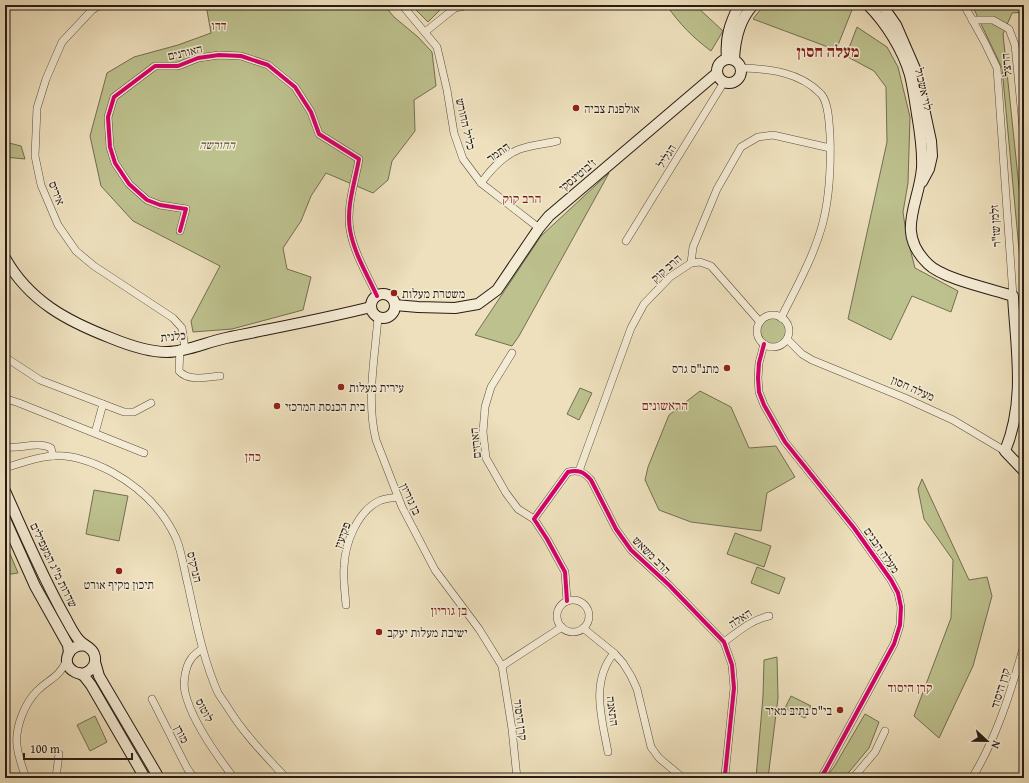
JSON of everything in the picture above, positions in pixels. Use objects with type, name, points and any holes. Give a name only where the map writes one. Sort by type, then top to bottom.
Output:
[{"type":"street","name":"איריס","points":[[100,5],[92,10],[62,42],[46,79],[37,108],[35,156],[41,185],[58,225],[76,251],[94,266],[173,318],[182,328],[183,349],[178,371],[189,378],[220,376]]},
{"type":"street","name":"כליל החורש","points":[[402,5],[437,47],[458,148],[462,159],[481,183],[539,228]]},
{"type":"street","points":[[425,32],[455,8],[469,5]]},
{"type":"street","points":[[731,59],[726,46],[727,34],[739,5]]},
{"type":"street","points":[[731,59],[740,25],[746,12],[752,5]]},
{"type":"street","name":"לוי אשכול","points":[[868,5],[888,30],[910,74],[922,141],[922,169],[912,212],[910,231],[915,248],[929,265],[946,275],[1013,296]]},
{"type":"street","name":"לוי אשכול","points":[[882,5],[896,25],[916,71],[931,141],[932,156],[929,169],[918,189]]},
{"type":"street","name":"זלמן שז\"ר","points":[[964,5],[997,68],[1013,296],[1021,362],[1017,405],[1011,436],[1005,451]]},
{"type":"street","points":[[1020,5],[1024,9]]},
{"type":"street","name":"הרצל","points":[[972,20],[993,20],[1009,29],[1015,45],[1024,138]]},
{"type":"street","name":"האורנים","points":[[180,231],[186,209],[160,206],[147,200],[129,184],[115,163],[110,147],[108,117],[114,97],[155,66],[178,66],[198,58],[219,54],[242,56],[268,65],[295,87],[311,112],[320,134],[335,142],[359,160],[350,206],[350,229],[357,253],[377,296]]},
{"type":"street","points":[[731,59],[738,61],[742,68],[739,79],[732,83],[724,82],[718,77],[717,69],[720,62],[731,59]]},
{"type":"street","points":[[742,68],[773,70],[792,75],[808,84],[822,95],[828,112],[830,148],[826,209],[816,246],[800,282],[781,318]]},
{"type":"street","name":"ז'בוטינסקי","points":[[395,305],[455,308],[478,304],[497,290],[539,228],[549,216],[717,73]]},
{"type":"street","name":"הגליל","points":[[626,241],[724,82]]},
{"type":"street","name":"הרב קוק","points":[[579,471],[631,328],[644,304],[670,277],[691,263],[693,247],[717,189],[741,147],[758,137],[773,135],[830,148]]},
{"type":"street","name":"התמר","points":[[481,183],[488,173],[501,160],[520,149],[557,141]]},
{"type":"street","name":"כלנית","points":[[5,258],[12,271],[40,300],[53,311],[74,323],[126,344],[167,352],[371,307]]},
{"type":"street","points":[[691,263],[700,262],[711,266],[760,322]]},
{"type":"street","points":[[385,294],[392,297],[395,305],[393,313],[386,318],[378,317],[373,313],[371,307],[372,300],[377,296],[385,294]]},
{"type":"street","points":[[772,315],[781,318],[785,321],[789,329],[787,339],[779,346],[769,347],[764,344],[758,336],[757,331],[760,322],[764,318],[772,315]]},
{"type":"street","name":"בן גוריון","points":[[378,317],[371,404],[373,430],[380,454],[398,497],[435,570],[478,629],[502,666]]},
{"type":"street","name":"מעלה חסון","points":[[787,339],[802,354],[812,360],[905,398],[953,420],[1005,451],[1024,471]]},
{"type":"street","name":"מעלה הבנים","points":[[764,344],[759,363],[758,378],[759,392],[764,405],[785,442],[854,528],[888,575],[898,593],[901,607],[900,625],[894,644],[820,778]]},
{"type":"street","name":"הארזים","points":[[512,353],[491,387],[485,407],[483,432],[486,458],[506,493],[518,509],[534,519]]},
{"type":"street","points":[[5,358],[40,380],[124,412],[134,412],[151,403]]},
{"type":"street","points":[[5,403],[10,400],[19,403],[144,453]]},
{"type":"street","points":[[95,433],[103,404]]},
{"type":"street","points":[[5,444],[7,447],[15,448],[45,445],[51,448],[53,456]]},
{"type":"street","name":"הנרקיס","points":[[5,468],[32,459],[53,456],[74,457],[92,462],[128,481],[152,501],[167,521],[176,539],[202,649],[219,694],[239,726],[286,778]]},
{"type":"street","points":[[567,601],[565,572],[534,519],[568,472],[574,470],[579,471]]},
{"type":"street","name":"הרב משאש","points":[[579,471],[586,474],[591,480],[616,529],[631,550],[669,585],[724,642],[732,665],[734,688],[723,778]]},
{"type":"street","name":"שדרות מ\"ג המעפילים","points":[[5,490],[46,581],[76,636],[86,646]]},
{"type":"street","name":"פקיעין","points":[[346,605],[344,567],[347,548],[354,527],[367,508],[381,500],[398,497]]},
{"type":"street","name":"שדרות מ\"ג המעפילים","points":[[5,519],[35,586],[68,645],[68,657]]},
{"type":"street","points":[[577,600],[582,602],[588,610],[589,620],[583,628],[575,631],[566,630],[559,623],[558,613],[563,604],[567,601],[577,600]]},
{"type":"street","name":"האלה","points":[[724,642],[747,624],[758,618],[770,616]]},
{"type":"street","points":[[502,666],[562,627]]},
{"type":"street","points":[[583,628],[614,653],[623,663],[637,689],[651,747],[658,758],[682,778]]},
{"type":"street","name":"קרן היסוד","points":[[972,778],[985,757],[1002,717],[1024,645]]},
{"type":"street","points":[[26,778],[17,744],[20,720],[30,700],[37,691],[60,674],[74,647],[86,646],[90,648],[94,654],[99,676],[159,778]]},
{"type":"street","name":"לוטוס","points":[[202,649],[190,660],[185,674],[184,691],[191,710],[219,758],[234,778]]},
{"type":"street","name":"התאנה","points":[[608,752],[599,700],[599,689],[605,666],[614,653]]},
{"type":"street","points":[[68,657],[71,669],[84,676],[91,685],[145,778]]},
{"type":"street","points":[[60,674],[88,672],[95,662]]},
{"type":"street","name":"קרן היסוד","points":[[502,666],[512,729],[517,778]]},
{"type":"street","name":"מורן","points":[[152,699],[186,768],[194,778]]},
{"type":"street","points":[[853,778],[875,752],[885,731]]},
{"type":"street","points":[[56,778],[59,754]]},
{"type":"green space","name":"החורשה","points":[[206,5],[384,5],[394,17],[418,37],[432,52],[436,86],[414,100],[415,131],[392,161],[388,180],[373,193],[326,173],[311,196],[301,221],[283,248],[287,269],[311,277],[303,310],[232,329],[193,332],[191,321],[220,266],[133,221],[101,186],[90,136],[107,73],[134,57],[178,45],[211,33]]},
{"type":"green space","points":[[411,5],[445,5],[428,22]]},
{"type":"green space","points":[[666,5],[695,5],[723,31],[711,51],[687,30]]},
{"type":"green space","points":[[764,5],[854,5],[836,50],[753,19]]},
{"type":"green space","points":[[972,5],[1024,5],[1024,12],[1012,13],[1003,34],[1024,235],[1024,303],[1002,68]]},
{"type":"green space","points":[[857,27],[887,47],[898,67],[910,117],[908,183],[903,212],[906,233],[915,268],[958,291],[951,312],[912,296],[891,340],[848,319],[887,142],[886,87],[874,71],[846,56]]},
{"type":"green space","points":[[5,142],[21,146],[25,159],[5,157]]},
{"type":"green space","points":[[609,173],[519,336],[512,346],[475,335],[541,236]]},
{"type":"green space","points":[[773,318],[782,322],[786,331],[782,340],[773,344],[764,340],[760,331],[764,322]]},
{"type":"green space","points":[[580,388],[592,393],[579,420],[567,414]]},
{"type":"green space","points":[[700,391],[731,407],[749,448],[776,446],[795,477],[767,493],[761,531],[691,522],[659,510],[645,480],[648,467],[669,415]]},
{"type":"green space","points":[[922,479],[969,580],[987,577],[992,596],[973,666],[939,738],[914,716],[951,618],[953,560],[924,519],[918,489]]},
{"type":"green space","points":[[94,490],[128,496],[119,541],[86,534]]},
{"type":"green space","points":[[735,533],[771,546],[764,567],[727,554]]},
{"type":"green space","points":[[5,542],[18,573],[5,575]]},
{"type":"green space","points":[[757,567],[785,578],[779,594],[751,583]]},
{"type":"green space","points":[[777,657],[778,698],[768,778],[756,778],[763,696],[764,660]]},
{"type":"green space","points":[[791,696],[811,706],[805,718],[785,708]]},
{"type":"green space","points":[[865,714],[879,722],[869,748],[844,778],[825,778],[834,767]]},
{"type":"green space","points":[[95,716],[107,742],[90,751],[77,725]]},
{"type":"cycle path","points":[[180,231],[186,209],[160,205],[147,200],[129,184],[115,163],[110,147],[108,117],[114,97],[155,66],[178,66],[198,58],[219,55],[241,56],[268,65],[295,87],[311,112],[319,134],[359,159],[350,203],[350,230],[358,255],[377,296]]},
{"type":"cycle path","points":[[764,344],[759,363],[758,378],[759,392],[764,405],[785,442],[854,528],[891,580],[898,593],[901,607],[900,625],[894,644],[820,778]]},
{"type":"cycle path","points":[[567,601],[565,572],[534,519],[568,472],[578,471],[586,475],[591,480],[616,529],[631,550],[669,585],[724,642],[732,665],[734,688],[725,775],[723,778]]},
{"type":"place","name":"אולפנת צביה","points":[[576,108]]},
{"type":"place","name":"משטרת מעלות","points":[[394,293]]},
{"type":"place","name":"מתנ\"ס גרס","points":[[727,368]]},
{"type":"place","name":"עירית מעלות","points":[[341,387]]},
{"type":"place","name":"בית הכנסת המרכזי","points":[[277,406]]},
{"type":"place","name":"תיכון מקיף אורט","points":[[119,571]]},
{"type":"place","name":"ישיבת מעלות יעקב","points":[[379,632]]},
{"type":"place","name":"בי\"ס נתיב מאיר","points":[[840,710]]},
{"type":"district","name":"דדו","points":[[219,25]]},
{"type":"district","name":"מעלה חסון","points":[[828,51]]},
{"type":"district","name":"הרב קוק","points":[[522,198]]},
{"type":"district","name":"הראשונים","points":[[665,405]]},
{"type":"district","name":"כהן","points":[[253,456]]},
{"type":"district","name":"בן גוריון","points":[[449,610]]},
{"type":"district","name":"קרן היסוד","points":[[910,687]]}]
